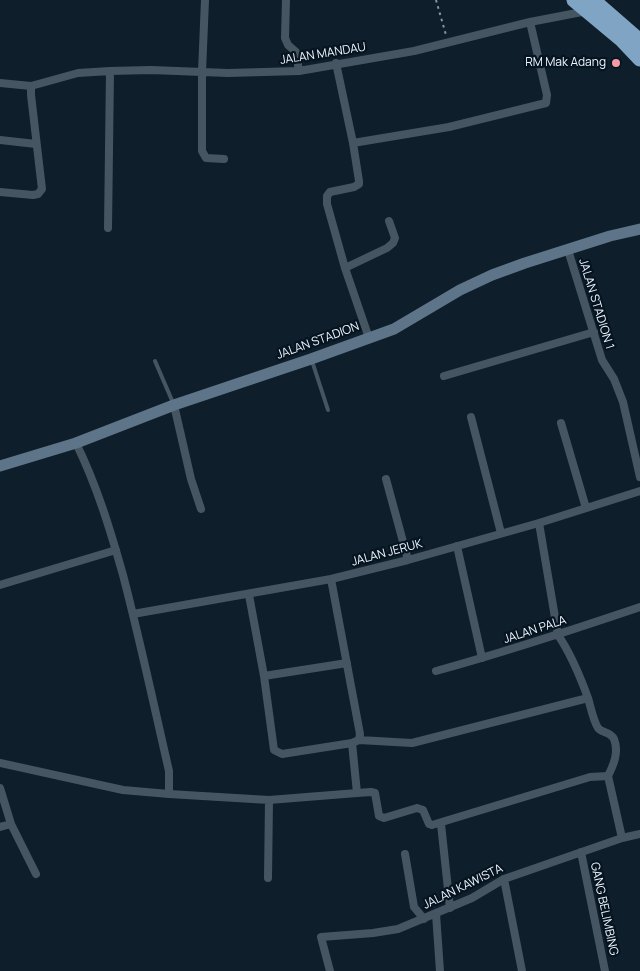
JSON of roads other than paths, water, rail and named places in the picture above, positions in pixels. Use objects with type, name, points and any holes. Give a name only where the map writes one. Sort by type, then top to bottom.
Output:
[{"type":"highway","points":[[574,0],[590,6],[640,41]]},
{"type":"highway","points":[[590,6],[640,59]]},
{"type":"street","points":[[205,0],[202,72],[203,155],[208,159],[224,159]]},
{"type":"street","points":[[286,0],[285,38],[288,45],[296,52],[299,70]]},
{"type":"street","name":"JALAN MANDAU","points":[[0,82],[31,86],[78,73],[150,70],[228,73],[299,70],[414,51],[590,6]]},
{"type":"street","points":[[353,143],[449,127],[546,103],[547,95],[530,22]]},
{"type":"street","points":[[336,63],[353,143],[359,184],[354,187],[330,192],[326,200],[345,268],[369,338]]},
{"type":"street","points":[[108,228],[110,72]]},
{"type":"street","points":[[0,192],[33,195],[41,192],[42,186],[31,86]]},
{"type":"street","points":[[0,140],[36,144]]},
{"type":"street","points":[[345,268],[391,246],[395,238],[389,221]]},
{"type":"street","name":"JALAN STADION","points":[[0,466],[76,443],[174,405],[394,329],[430,307],[492,275],[525,262],[610,236],[640,230]]},
{"type":"street","name":"JALAN STADION 1","points":[[568,250],[602,360],[614,379],[623,402],[640,477]]},
{"type":"street","points":[[444,376],[594,332]]},
{"type":"street","points":[[174,405],[191,479],[201,509]]},
{"type":"street","points":[[471,417],[501,533]]},
{"type":"street","points":[[561,423],[586,508]]},
{"type":"street","points":[[76,443],[94,480],[116,550],[133,614],[169,771],[169,794]]},
{"type":"street","points":[[386,479],[408,560]]},
{"type":"street","name":"JALAN JERUK","points":[[133,614],[331,579],[408,560],[539,523],[640,491]]},
{"type":"street","points":[[539,523],[558,635],[568,650],[588,698],[597,726],[602,732],[611,735],[614,739],[616,754],[608,776],[622,838]]},
{"type":"street","points":[[458,546],[482,658]]},
{"type":"street","points":[[0,585],[116,550]]},
{"type":"street","points":[[331,579],[360,734],[355,742],[357,793]]},
{"type":"street","points":[[249,595],[264,676],[273,746],[276,752],[282,754],[355,742],[412,743],[588,698]]},
{"type":"street","name":"JALAN PALA","points":[[436,671],[558,635],[640,607]]},
{"type":"street","points":[[264,676],[347,663]]},
{"type":"street","points":[[0,763],[123,790],[169,794],[269,800],[371,792],[375,793],[378,814],[382,818],[418,808],[424,812],[430,825],[441,824],[590,777],[608,776]]},
{"type":"street","points":[[0,788],[11,824],[36,874]]},
{"type":"street","points":[[268,878],[269,800]]},
{"type":"street","points":[[0,826],[11,824]]},
{"type":"street","points":[[441,824],[450,908]]},
{"type":"street","name":"JALAN KAWISTA","points":[[330,971],[321,938],[398,929],[472,898],[504,879],[622,838],[640,834]]},
{"type":"street","name":"GANG BELIMBING","points":[[581,852],[605,971]]},
{"type":"street","points":[[405,854],[414,907],[424,919]]},
{"type":"street","points":[[504,879],[522,971]]},
{"type":"street","points":[[436,914],[440,971]]},
{"type":"lane","points":[[311,359],[328,410]]},
{"type":"lane","points":[[155,360],[174,405]]},
{"type":"place","name":"RM Mak Adang","points":[[616,63]]}]
